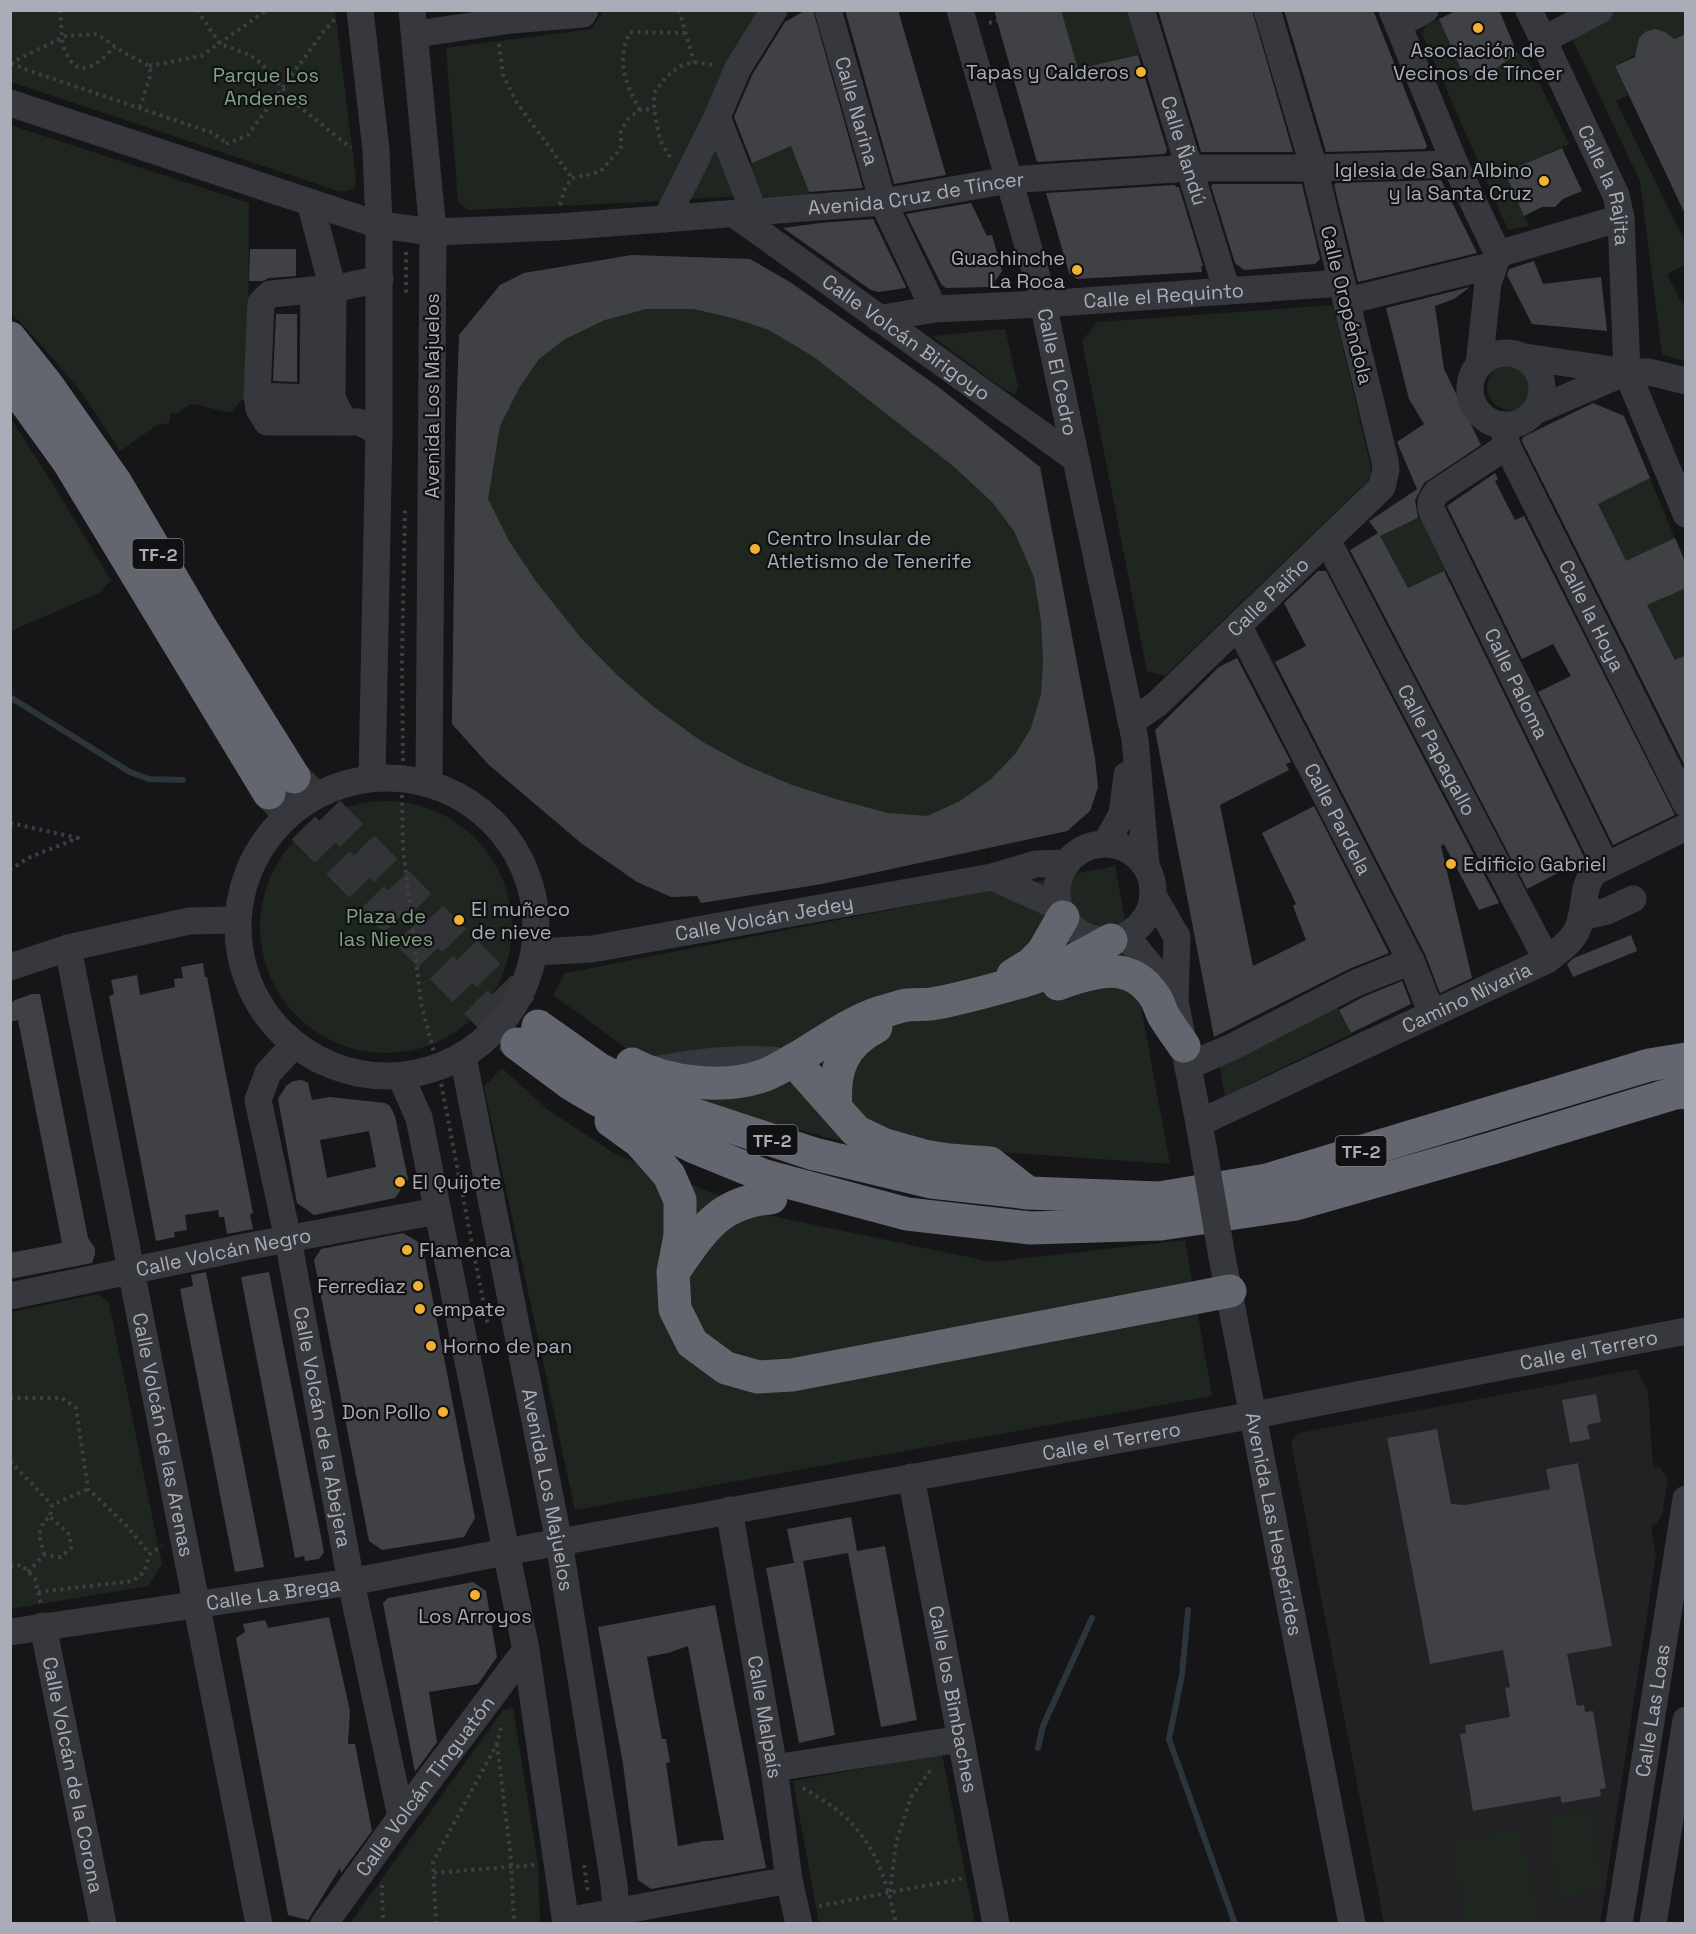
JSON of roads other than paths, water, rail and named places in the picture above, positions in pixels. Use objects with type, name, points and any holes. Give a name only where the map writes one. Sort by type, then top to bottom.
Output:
[{"type":"highway","name":"TF-2","points":[[10,338],[48,386],[116,483],[203,631],[282,785],[68,461],[10,381]]},
{"type":"highway","points":[[998,988],[1019,970],[1031,964],[1043,952],[1061,912]]},
{"type":"highway","points":[[536,1030],[647,1072],[672,1079],[711,1083],[735,1081],[764,1075],[868,1017],[906,1005],[931,1004],[1026,980],[1119,938]]},
{"type":"highway","points":[[998,988],[1027,993],[1104,971],[1132,975],[1144,984],[1156,998],[1186,1056]]},
{"type":"highway","points":[[837,1108],[837,1074],[845,1053],[853,1042],[879,1026],[912,1016],[931,1004]]},
{"type":"highway","name":"TF-2","points":[[536,1030],[571,1084],[598,1100],[694,1147],[765,1176],[907,1214],[1031,1228],[1161,1224],[1296,1204],[1675,1093],[1686,1092]]},
{"type":"highway","name":"TF-2","points":[[536,1030],[599,1069],[688,1113],[814,1154],[931,1182],[1029,1193],[1159,1198],[1267,1180],[1649,1065],[1686,1059]]},
{"type":"highway","points":[[790,1061],[837,1108],[856,1131],[885,1145],[949,1160],[990,1163],[1029,1193]]},
{"type":"highway","points":[[598,1100],[604,1115],[640,1142],[669,1175],[680,1200],[680,1236],[673,1272],[675,1309],[693,1343],[726,1368],[758,1377],[792,1375],[1230,1291]]},
{"type":"highway","points":[[640,1142],[771,1198],[882,1228],[907,1214]]},
{"type":"highway","points":[[673,1272],[705,1228],[725,1212],[750,1199],[771,1198]]},
{"type":"street","points":[[360,10],[376,150],[380,279],[372,778]]},
{"type":"street","points":[[414,22],[583,14],[585,10]]},
{"type":"street","points":[[666,219],[717,117],[738,68],[774,10]]},
{"type":"street","name":"Calle Narina","points":[[828,10],[882,202],[934,309]]},
{"type":"street","name":"Calle Ñandú","points":[[1141,10],[1227,291]]},
{"type":"street","name":"Calle Oropéndola","points":[[1267,10],[1314,168],[1386,461]]},
{"type":"street","points":[[1425,10],[1395,18],[1496,260],[1488,283],[1479,365]]},
{"type":"street","name":"Calle la Rajita","points":[[1529,10],[1616,195],[1621,218],[1627,372]]},
{"type":"street","points":[[1543,40],[1600,10]]},
{"type":"street","name":"Calle El Cedro","points":[[962,20],[1039,284],[1133,730],[1146,865]]},
{"type":"street","name":"Avenida Los Majuelos","points":[[414,22],[433,232],[429,783]]},
{"type":"street","name":"Avenida Cruz de Tíncer","points":[[10,103],[379,225],[433,232],[558,227],[882,202],[1009,180],[1190,168],[1314,168],[1455,164]]},
{"type":"street","points":[[717,117],[744,213]]},
{"type":"street","points":[[310,202],[324,289],[323,398],[344,422]]},
{"type":"street","name":"Calle Volcán Birigoyo","points":[[744,213],[879,319],[1076,459]]},
{"type":"street","name":"Calle el Requinto","points":[[879,319],[934,309],[1227,291],[1344,292],[1496,260],[1621,218]]},
{"type":"street","points":[[379,432],[359,422],[267,422],[259,409],[257,396],[261,303],[270,294],[324,289],[380,279]]},
{"type":"street","points":[[1627,372],[1537,410],[1505,436],[1478,413],[1471,400],[1470,387],[1473,373],[1479,365],[1493,355],[1508,353],[1627,372],[1649,372],[1686,381]]},
{"type":"street","points":[[1525,357],[1540,374],[1543,390],[1537,410]]},
{"type":"street","points":[[1627,372],[1686,514]]},
{"type":"street","points":[[257,396],[323,398]]},
{"type":"street","name":"Calle Paloma","points":[[1505,436],[1437,492],[1431,501],[1431,509],[1606,866]]},
{"type":"street","name":"Calle la Hoya","points":[[1505,436],[1686,804]]},
{"type":"street","name":"Calle Paiño","points":[[1133,730],[1157,704],[1382,487],[1386,461]]},
{"type":"street","name":"Calle Papagallo","points":[[1327,540],[1547,960]]},
{"type":"street","name":"Calle Pardela","points":[[1239,627],[1411,961],[1432,1014]]},
{"type":"street","name":"Calle El Cedro","points":[[1106,843],[1122,814],[1133,730]]},
{"type":"street","points":[[372,778],[429,783],[468,800],[496,823],[517,852],[533,890],[537,921],[536,952],[522,993],[505,1020],[463,1057],[435,1069],[401,1077],[351,1074],[320,1063],[293,1046],[260,1010],[241,964],[237,920],[248,869],[277,825],[300,805],[332,788],[372,778]]},
{"type":"street","name":"Camino Nivaria","points":[[1199,1123],[1389,1032],[1547,960],[1573,937],[1579,927],[1583,894],[1594,872],[1686,827]]},
{"type":"street","points":[[992,877],[1061,912],[1079,933],[1094,939],[1119,938],[1135,929],[1149,913],[1154,897],[1153,880],[1146,865],[1135,853],[1121,846],[1106,843],[1091,845],[1078,852],[1067,863],[1059,877],[1057,892],[1061,912]]},
{"type":"street","name":"Calle Volcán Jedey","points":[[536,952],[592,949],[992,877],[1036,864],[1067,863]]},
{"type":"street","points":[[1154,897],[1177,937],[1175,1001],[1199,1123]]},
{"type":"street","points":[[1581,918],[1633,899]]},
{"type":"street","points":[[10,967],[68,948],[189,921],[237,920]]},
{"type":"street","points":[[1119,938],[1175,1001]]},
{"type":"street","name":"Calle Volcán de las Arenas","points":[[68,948],[259,1923]]},
{"type":"street","points":[[1186,1056],[1232,1047],[1356,983],[1411,961]]},
{"type":"street","name":"Calle Volcán de la Abejera","points":[[293,1046],[268,1073],[258,1100],[288,1239],[351,1582],[401,1817]]},
{"type":"street","name":"Avenida Los Majuelos","points":[[463,1057],[547,1545],[614,1884],[616,1918]]},
{"type":"street","points":[[401,1077],[419,1118],[526,1650],[566,1922],[616,1918],[789,1880]]},
{"type":"street","name":"Avenida Las Hespérides","points":[[1199,1123],[1222,1257],[1352,1923]]},
{"type":"street","name":"Calle Volcán Negro","points":[[10,1296],[131,1270],[437,1211]]},
{"type":"street","name":"Calle el Terrero","points":[[547,1545],[1254,1415],[1686,1331]]},
{"type":"street","name":"Calle los Bimbaches","points":[[911,1477],[996,1923]]},
{"type":"street","name":"Calle Las Loas","points":[[1619,1923],[1686,1498]]},
{"type":"street","name":"Calle Malpaís","points":[[729,1510],[774,1768],[789,1880],[807,1915]]},
{"type":"street","name":"Calle La Brega","points":[[10,1632],[351,1582],[547,1545]]},
{"type":"street","name":"Calle Volcán de la Corona","points":[[43,1626],[103,1923]]},
{"type":"street","name":"Calle Volcán Tinguatón","points":[[324,1923],[526,1650]]},
{"type":"street","name":"Calle Las Loas","points":[[1653,1923],[1683,1754],[1686,1720]]},
{"type":"street","points":[[774,1768],[961,1739]]},
{"type":"street","points":[[1647,1749],[1683,1754]]},
{"type":"waterway","points":[[10,697],[130,772],[149,779],[183,780]]},
{"type":"waterway","points":[[1188,1610],[1182,1675],[1169,1739],[1235,1924]]},
{"type":"waterway","points":[[1038,1748],[1043,1726],[1092,1618]]},
{"type":"tunnel","points":[[294,777],[538,1026]]},
{"type":"tunnel","points":[[269,793],[517,1044]]},
{"type":"place","name":"Asociación de Vecinos de Tíncer","points":[[1478,28]]},
{"type":"place","name":"Tapas y Calderos","points":[[1141,72]]},
{"type":"place","name":"Iglesia de San Albino y la Santa Cruz","points":[[1544,181]]},
{"type":"place","name":"Guachinche La Roca","points":[[1077,270]]},
{"type":"place","name":"Centro Insular de Atletismo de Tenerife","points":[[755,549]]},
{"type":"place","name":"Edificio Gabriel","points":[[1451,864]]},
{"type":"place","name":"El muñeco de nieve","points":[[459,920]]},
{"type":"place","name":"El Quijote","points":[[400,1182]]},
{"type":"place","name":"Flamenca","points":[[407,1250]]},
{"type":"place","name":"Ferrediaz","points":[[418,1286]]},
{"type":"place","name":"empate","points":[[420,1309]]},
{"type":"place","name":"Horno de pan","points":[[431,1346]]},
{"type":"place","name":"Don Pollo","points":[[443,1412]]},
{"type":"place","name":"Los Arroyos","points":[[475,1595]]},
{"type":"park label","name":"Parque Los Andenes","points":[[266,86]]},
{"type":"park label","name":"Plaza de las Nieves","points":[[386,928]]}]
